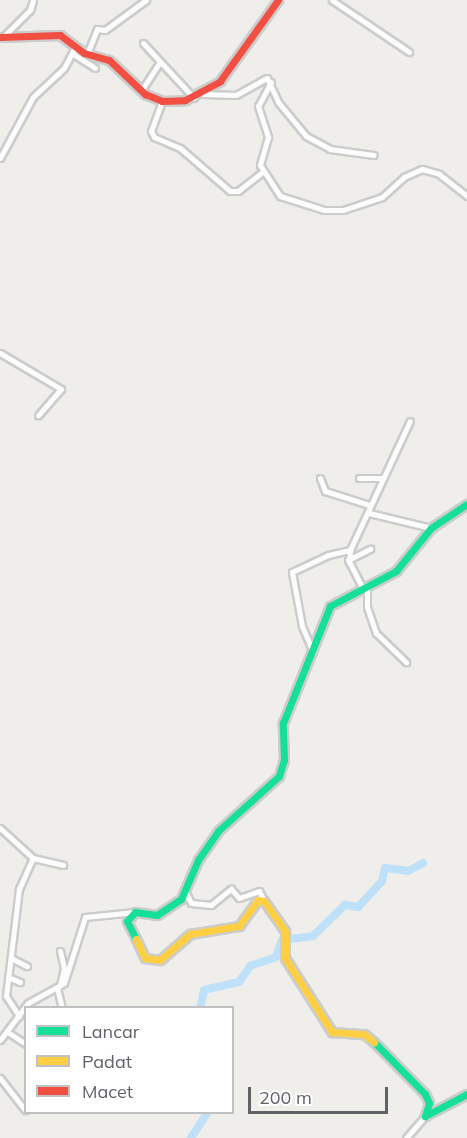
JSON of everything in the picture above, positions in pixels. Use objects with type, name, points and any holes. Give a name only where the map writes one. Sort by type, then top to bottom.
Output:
[{"type":"street","points":[[2,36],[30,10],[33,0]]},
{"type":"street","points":[[87,54],[97,29],[105,30],[146,0]]},
{"type":"street","points":[[74,51],[109,60],[141,91],[162,101],[194,98],[204,94],[224,75],[278,0]]},
{"type":"street","points":[[332,0],[409,52]]},
{"type":"street","points":[[2,36],[52,33],[95,68]]},
{"type":"street","points":[[143,43],[159,63],[194,98]]},
{"type":"street","points":[[0,158],[33,98],[74,51]]},
{"type":"street","points":[[141,91],[159,63]]},
{"type":"street","points":[[204,94],[236,95],[264,78],[271,82],[278,102],[306,136],[330,148],[374,155]]},
{"type":"street","points":[[162,101],[151,131],[154,137],[180,148],[230,191],[238,191],[262,172],[268,137],[258,106],[271,82]]},
{"type":"street","points":[[262,172],[280,196],[324,210],[374,201],[411,171],[422,169],[439,174],[467,196]]},
{"type":"street","points":[[0,353],[61,389],[38,415]]},
{"type":"street","points":[[405,662],[376,633],[367,607],[365,586],[348,560],[350,550],[369,513],[369,506],[381,478],[410,421]]},
{"type":"street","points":[[320,478],[326,491],[369,506]]},
{"type":"street","points":[[359,478],[381,478]]},
{"type":"street","points":[[27,1006],[34,998],[59,987],[85,917],[168,910],[185,891],[198,860],[218,831],[279,776],[284,760],[283,723],[330,606],[405,564],[431,528],[467,504]]},
{"type":"street","points":[[369,513],[431,528]]},
{"type":"street","points":[[348,560],[370,549]]},
{"type":"street","points":[[313,652],[302,626],[292,572],[328,555],[350,550]]},
{"type":"street","points":[[0,828],[33,858],[63,865]]},
{"type":"street","points":[[19,1016],[6,1001],[3,987],[8,977],[19,889],[33,858]]},
{"type":"street","points":[[185,891],[191,903],[211,904],[231,889],[239,898],[259,891],[285,940],[285,958],[332,1032],[364,1034],[387,1052],[425,1094],[429,1103],[425,1116]]},
{"type":"street","points":[[135,912],[128,925],[146,958],[160,960],[190,933],[239,926],[258,900],[264,901]]},
{"type":"street","points":[[60,951],[64,968],[59,987],[62,1006]]},
{"type":"street","points":[[11,958],[27,966]]},
{"type":"street","points":[[8,977],[20,982]]},
{"type":"street","points":[[0,1040],[9,1033],[24,1010]]},
{"type":"street","points":[[9,1033],[24,1043]]},
{"type":"street","points":[[0,1078],[24,1109]]},
{"type":"street","points":[[406,1138],[425,1116],[467,1094]]},
{"type":"waterway","points":[[200,1006],[204,990],[239,982],[250,966],[276,957],[282,940],[313,936],[345,905],[358,907],[382,881],[385,868],[408,871],[423,863]]},
{"type":"waterway","points":[[191,1138],[207,1114]]},
{"type":"traffic: fast","points":[[136,939],[127,921],[135,912],[157,915],[181,899],[198,860],[218,831],[279,776],[284,760],[283,723],[330,606],[396,571],[431,528],[467,504]]},
{"type":"traffic: fast","points":[[374,1042],[425,1094],[429,1103],[425,1116],[467,1094]]},
{"type":"traffic: slow","points":[[136,939],[145,958],[160,960],[190,934],[239,926],[258,900],[264,901],[285,931],[285,958],[332,1032],[364,1034],[374,1042]]},
{"type":"traffic: jam","points":[[0,37],[60,35],[84,53],[109,60],[145,94],[162,101],[185,100],[220,81],[278,0]]}]
